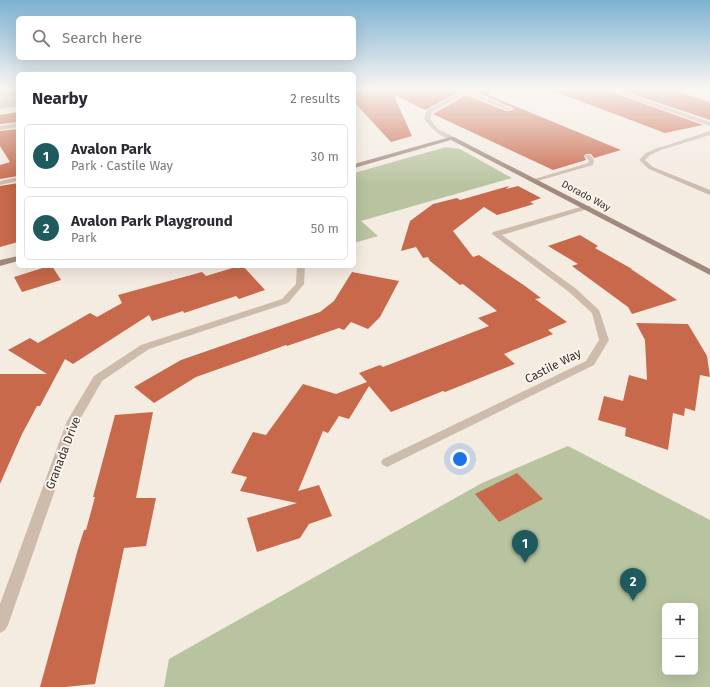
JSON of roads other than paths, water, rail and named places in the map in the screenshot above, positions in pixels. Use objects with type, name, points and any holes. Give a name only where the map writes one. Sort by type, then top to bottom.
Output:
[{"type":"street","points":[[429,121],[436,130],[452,138]]},
{"type":"street","points":[[0,128],[16,125]]},
{"type":"street","points":[[710,133],[662,148],[647,154],[642,160],[651,168],[710,194]]},
{"type":"street","points":[[356,164],[452,138]]},
{"type":"street","name":"Dorado Way","points":[[452,138],[710,272]]},
{"type":"street","points":[[534,180],[590,164],[592,161],[588,156]]},
{"type":"street","points":[[0,183],[16,179]]},
{"type":"street","name":"Castile Way","points":[[387,462],[590,363],[604,340],[596,312],[572,290],[496,234],[587,208]]},
{"type":"street","points":[[0,263],[16,259]]},
{"type":"street","name":"Granada Drive","points":[[0,625],[73,421],[98,379],[145,347],[285,301],[300,284],[301,268]]},
{"type":"place","name":"Avalon Park","points":[[525,563]]},
{"type":"place","name":"Avalon Park Playground","points":[[633,601]]}]
